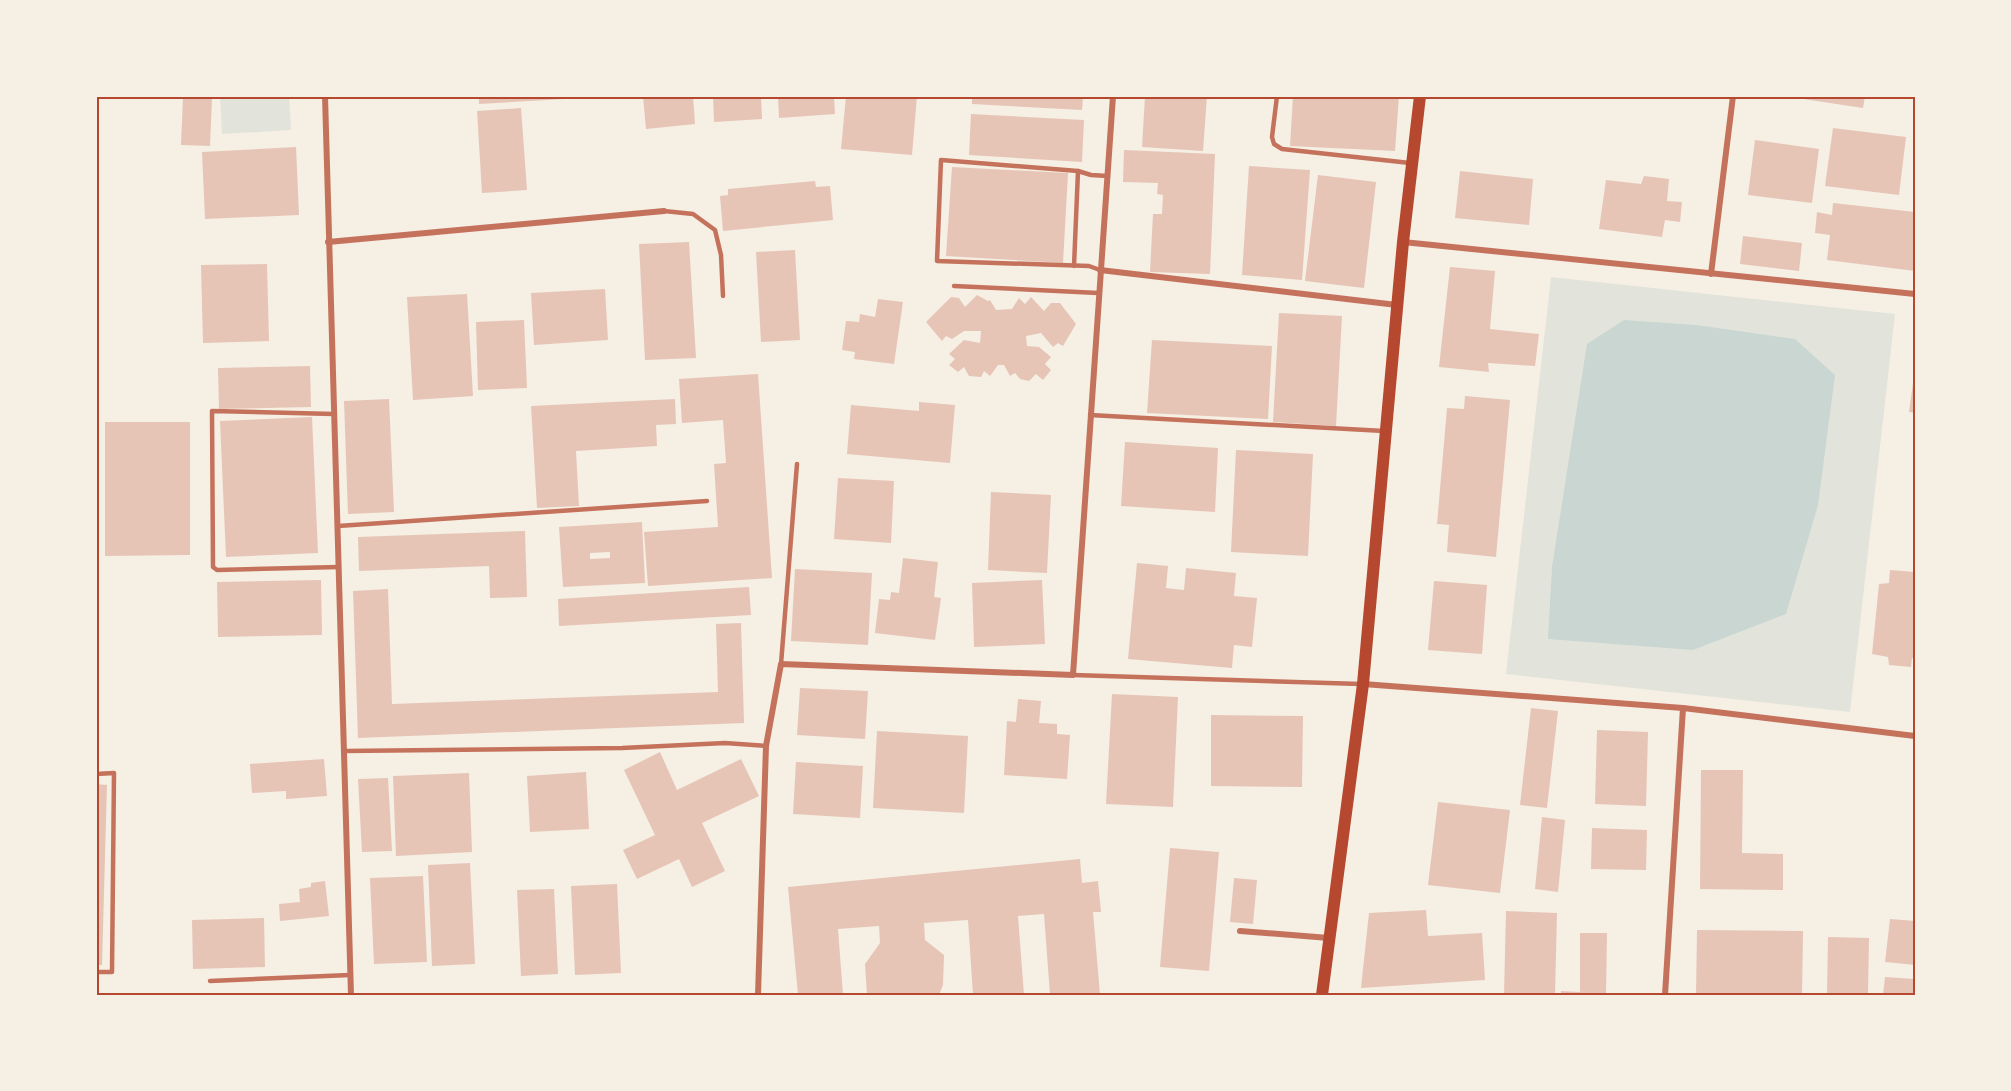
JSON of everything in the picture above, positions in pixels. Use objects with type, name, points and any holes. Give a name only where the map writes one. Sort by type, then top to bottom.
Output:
[{"type":"main road","points":[[1322,995],[1363,684],[1403,242],[1420,96]]},
{"type":"street","points":[[325,96],[351,995]]},
{"type":"street","points":[[758,995],[766,746],[781,664],[1073,675],[1113,96]]},
{"type":"street","points":[[1711,274],[1733,96]]},
{"type":"street","points":[[328,242],[664,211]]},
{"type":"street","points":[[1403,242],[1915,294]]},
{"type":"street","points":[[1100,270],[1397,305]]},
{"type":"street","points":[[1363,684],[1683,708],[1915,736]]},
{"type":"street","points":[[1665,995],[1683,708]]},
{"type":"street","points":[[1240,931],[1330,938]]},
{"type":"lane","points":[[1277,96],[1272,136],[1274,144],[1282,149],[1412,163]]},
{"type":"lane","points":[[1100,270],[1089,266],[937,261],[941,160],[1078,171],[1108,177]]},
{"type":"lane","points":[[1074,266],[1078,171]]},
{"type":"lane","points":[[664,211],[693,214],[715,230],[721,255],[723,296]]},
{"type":"lane","points":[[954,286],[1098,293]]},
{"type":"lane","points":[[334,414],[212,411],[213,567],[217,570],[339,567]]},
{"type":"lane","points":[[1090,415],[1386,431]]},
{"type":"lane","points":[[781,664],[797,465]]},
{"type":"lane","points":[[338,525],[707,501]]},
{"type":"lane","points":[[1073,675],[1363,684]]},
{"type":"lane","points":[[344,751],[622,748],[724,743],[766,746]]},
{"type":"lane","points":[[96,774],[114,773],[112,972],[96,972]]},
{"type":"lane","points":[[210,981],[350,975]]},
{"type":"shaded area","points":[[220,96],[289,96],[291,130],[222,134]]},
{"type":"shaded area","points":[[1551,277],[1895,314],[1850,712],[1506,674]]},
{"type":"shaded area","points":[[1624,320],[1696,325],[1795,339],[1835,375],[1818,505],[1786,614],[1693,650],[1548,639],[1552,567],[1587,344]]},
{"type":"building","points":[[479,96],[581,96],[581,98],[479,104]]},
{"type":"building","points":[[643,96],[693,96],[695,124],[646,129]]},
{"type":"building","points":[[713,96],[761,96],[762,119],[714,122]]},
{"type":"building","points":[[778,96],[834,96],[835,114],[779,118]]},
{"type":"building","points":[[846,96],[917,96],[912,155],[841,149]]},
{"type":"building","points":[[972,96],[1083,96],[1082,110],[972,104]]},
{"type":"building","points":[[1145,96],[1207,96],[1203,151],[1142,147]]},
{"type":"building","points":[[1293,96],[1399,96],[1395,151],[1290,146]]},
{"type":"building","points":[[1784,96],[1865,96],[1863,108]]},
{"type":"building","points":[[183,97],[212,98],[210,146],[181,145]]},
{"type":"building","points":[[521,108],[527,190],[482,193],[477,111]]},
{"type":"building","points":[[971,114],[1084,120],[1082,162],[969,155]]},
{"type":"building","points":[[1833,128],[1906,137],[1899,195],[1825,186]]},
{"type":"building","points":[[1755,140],[1819,149],[1812,203],[1748,195]]},
{"type":"building","points":[[296,147],[299,215],[205,219],[202,152]]},
{"type":"building","points":[[1124,150],[1215,154],[1210,274],[1150,272],[1153,214],[1162,214],[1163,195],[1157,194],[1158,183],[1123,182]]},
{"type":"building","points":[[1249,166],[1310,170],[1302,280],[1242,275]]},
{"type":"building","points":[[952,167],[1068,173],[1063,263],[946,256]]},
{"type":"building","points":[[1460,171],[1533,179],[1529,225],[1455,218]]},
{"type":"building","points":[[1318,175],[1376,182],[1364,288],[1305,281]]},
{"type":"building","points":[[1644,176],[1669,179],[1667,201],[1682,202],[1680,222],[1665,220],[1662,237],[1599,229],[1606,180],[1641,184]]},
{"type":"building","points":[[815,181],[816,187],[830,186],[833,220],[723,231],[720,196],[728,195],[728,189]]},
{"type":"building","points":[[1833,203],[1915,212],[1915,271],[1827,260],[1830,235],[1815,233],[1817,212],[1832,215]]},
{"type":"building","points":[[1743,236],[1802,243],[1799,271],[1740,264]]},
{"type":"building","points":[[689,242],[696,358],[645,360],[639,244]]},
{"type":"building","points":[[795,250],[800,340],[761,342],[756,252]]},
{"type":"building","points":[[267,264],[269,341],[203,343],[201,265]]},
{"type":"building","points":[[1450,267],[1495,271],[1490,329],[1539,334],[1535,366],[1488,363],[1489,372],[1439,367]]},
{"type":"building","points":[[605,289],[608,340],[534,345],[531,293]]},
{"type":"building","points":[[467,294],[473,396],[413,400],[407,297]]},
{"type":"building","points":[[977,295],[990,300],[996,310],[1012,309],[1019,298],[1025,304],[1031,297],[1044,311],[1051,303],[1060,303],[1076,324],[1063,346],[1058,343],[1053,347],[1041,333],[1026,336],[1027,346],[1039,347],[1051,357],[1045,364],[1051,370],[1043,380],[1036,374],[1029,381],[1020,379],[1015,373],[1010,376],[1004,365],[998,365],[990,376],[984,371],[981,377],[969,376],[964,367],[958,372],[949,365],[955,359],[949,354],[964,340],[980,343],[981,331],[964,331],[952,339],[946,336],[942,341],[926,322],[951,297],[959,298],[965,307]]},
{"type":"building","points":[[878,299],[903,302],[894,364],[854,359],[855,352],[842,350],[846,321],[859,322],[860,314],[875,317]]},
{"type":"building","points":[[1279,313],[1342,316],[1336,426],[1273,422]]},
{"type":"building","points":[[524,320],[527,388],[478,390],[476,322]]},
{"type":"building","points":[[1152,340],[1272,346],[1268,419],[1147,413]]},
{"type":"building","points":[[310,366],[311,407],[219,409],[218,368]]},
{"type":"building","points":[[758,374],[772,578],[648,586],[644,532],[718,527],[714,464],[726,463],[723,420],[682,423],[679,379]]},
{"type":"building","points":[[1915,376],[1915,413],[1909,412]]},
{"type":"building","points":[[1465,396],[1510,400],[1496,557],[1447,552],[1449,525],[1437,524],[1447,408],[1464,409]]},
{"type":"building","points":[[389,399],[394,512],[348,514],[344,401]]},
{"type":"building","points":[[675,399],[676,424],[656,425],[657,446],[576,451],[579,506],[537,508],[531,406]]},
{"type":"building","points":[[919,402],[955,405],[950,463],[847,454],[851,405],[919,411]]},
{"type":"building","points":[[312,417],[318,553],[226,557],[220,421]]},
{"type":"building","points":[[105,422],[190,422],[190,555],[105,556]]},
{"type":"building","points":[[1125,442],[1218,448],[1215,512],[1121,506]]},
{"type":"building","points":[[1236,450],[1313,454],[1308,556],[1231,552]]},
{"type":"building","points":[[838,478],[894,481],[891,543],[834,539]]},
{"type":"building","points":[[991,492],[1051,495],[1047,573],[988,570]]},
{"type":"building","points":[[642,522],[645,583],[563,587],[559,527]],"holes":[[[610,552],[610,558],[590,559],[590,553]]]},
{"type":"building","points":[[525,531],[527,597],[490,598],[489,566],[359,571],[358,537]]},
{"type":"building","points":[[903,558],[938,562],[934,597],[941,598],[935,640],[875,633],[879,599],[890,600],[891,592],[899,593]]},
{"type":"building","points":[[1137,563],[1168,566],[1166,588],[1184,590],[1186,568],[1236,573],[1234,596],[1257,598],[1252,647],[1234,645],[1232,668],[1128,659]]},
{"type":"building","points":[[795,569],[872,573],[868,645],[791,641]]},
{"type":"building","points":[[1890,570],[1915,572],[1915,659],[1912,658],[1911,667],[1889,665],[1888,657],[1872,654],[1879,584],[1889,583]]},
{"type":"building","points":[[321,580],[322,635],[218,637],[217,582]]},
{"type":"building","points":[[1042,580],[1045,644],[974,647],[972,583]]},
{"type":"building","points":[[1434,581],[1487,585],[1482,654],[1428,650]]},
{"type":"building","points":[[749,587],[751,615],[559,626],[558,599]]},
{"type":"building","points":[[388,589],[392,704],[718,692],[716,624],[741,623],[744,723],[358,738],[353,591]]},
{"type":"building","points":[[800,688],[868,691],[865,739],[797,735]]},
{"type":"building","points":[[1112,694],[1178,697],[1173,807],[1106,804]]},
{"type":"building","points":[[1018,699],[1041,701],[1039,723],[1057,724],[1057,734],[1070,735],[1067,779],[1004,775],[1007,721],[1016,722]]},
{"type":"building","points":[[1531,708],[1558,711],[1547,808],[1520,805]]},
{"type":"building","points":[[1211,715],[1303,716],[1302,787],[1211,786]]},
{"type":"building","points":[[1597,730],[1648,732],[1646,806],[1595,804]]},
{"type":"building","points":[[877,731],[968,736],[964,813],[873,808]]},
{"type":"building","points":[[660,752],[677,790],[741,759],[759,796],[702,823],[725,871],[692,887],[679,859],[637,879],[623,850],[655,835],[624,770]]},
{"type":"building","points":[[324,759],[327,796],[286,799],[286,791],[252,793],[250,764]]},
{"type":"building","points":[[796,762],[863,766],[860,818],[793,814]]},
{"type":"building","points":[[1701,770],[1743,770],[1742,853],[1783,854],[1783,890],[1700,889]]},
{"type":"building","points":[[586,772],[589,829],[530,832],[527,776]]},
{"type":"building","points":[[469,773],[472,852],[396,856],[393,776]]},
{"type":"building","points":[[388,778],[392,851],[362,852],[358,779]]},
{"type":"building","points":[[96,784],[107,785],[102,965],[96,965]]},
{"type":"building","points":[[1438,802],[1510,810],[1500,893],[1428,885]]},
{"type":"building","points":[[1542,817],[1565,820],[1558,892],[1535,889]]},
{"type":"building","points":[[1592,828],[1647,830],[1646,870],[1591,869]]},
{"type":"building","points":[[1170,848],[1219,852],[1209,971],[1160,967]]},
{"type":"building","points":[[1080,859],[1082,883],[1098,881],[1101,912],[1093,912],[1100,995],[1050,995],[1044,914],[1018,916],[1024,995],[973,995],[968,920],[924,923],[925,940],[944,955],[943,985],[939,995],[867,995],[865,964],[880,943],[879,926],[838,929],[843,995],[798,995],[788,887]]},
{"type":"building","points":[[470,863],[475,964],[432,966],[428,865]]},
{"type":"building","points":[[423,876],[427,962],[374,964],[370,878]]},
{"type":"building","points":[[1234,878],[1257,880],[1253,924],[1230,922]]},
{"type":"building","points":[[325,881],[329,916],[280,921],[279,904],[300,902],[299,889],[311,887],[311,883]]},
{"type":"building","points":[[617,884],[621,973],[575,975],[571,886]]},
{"type":"building","points":[[554,889],[558,974],[521,976],[517,890]]},
{"type":"building","points":[[1426,910],[1428,936],[1482,933],[1485,980],[1361,988],[1369,913]]},
{"type":"building","points":[[1506,911],[1557,913],[1555,995],[1504,995]]},
{"type":"building","points":[[264,918],[265,967],[193,969],[192,920]]},
{"type":"building","points":[[1890,919],[1915,921],[1915,965],[1885,962]]},
{"type":"building","points":[[1697,930],[1803,931],[1802,995],[1696,995]]},
{"type":"building","points":[[1580,933],[1607,933],[1606,995],[1561,995],[1561,991],[1580,992]]},
{"type":"building","points":[[1828,937],[1869,938],[1868,995],[1827,995]]},
{"type":"building","points":[[1885,977],[1915,979],[1915,995],[1883,995]]}]
